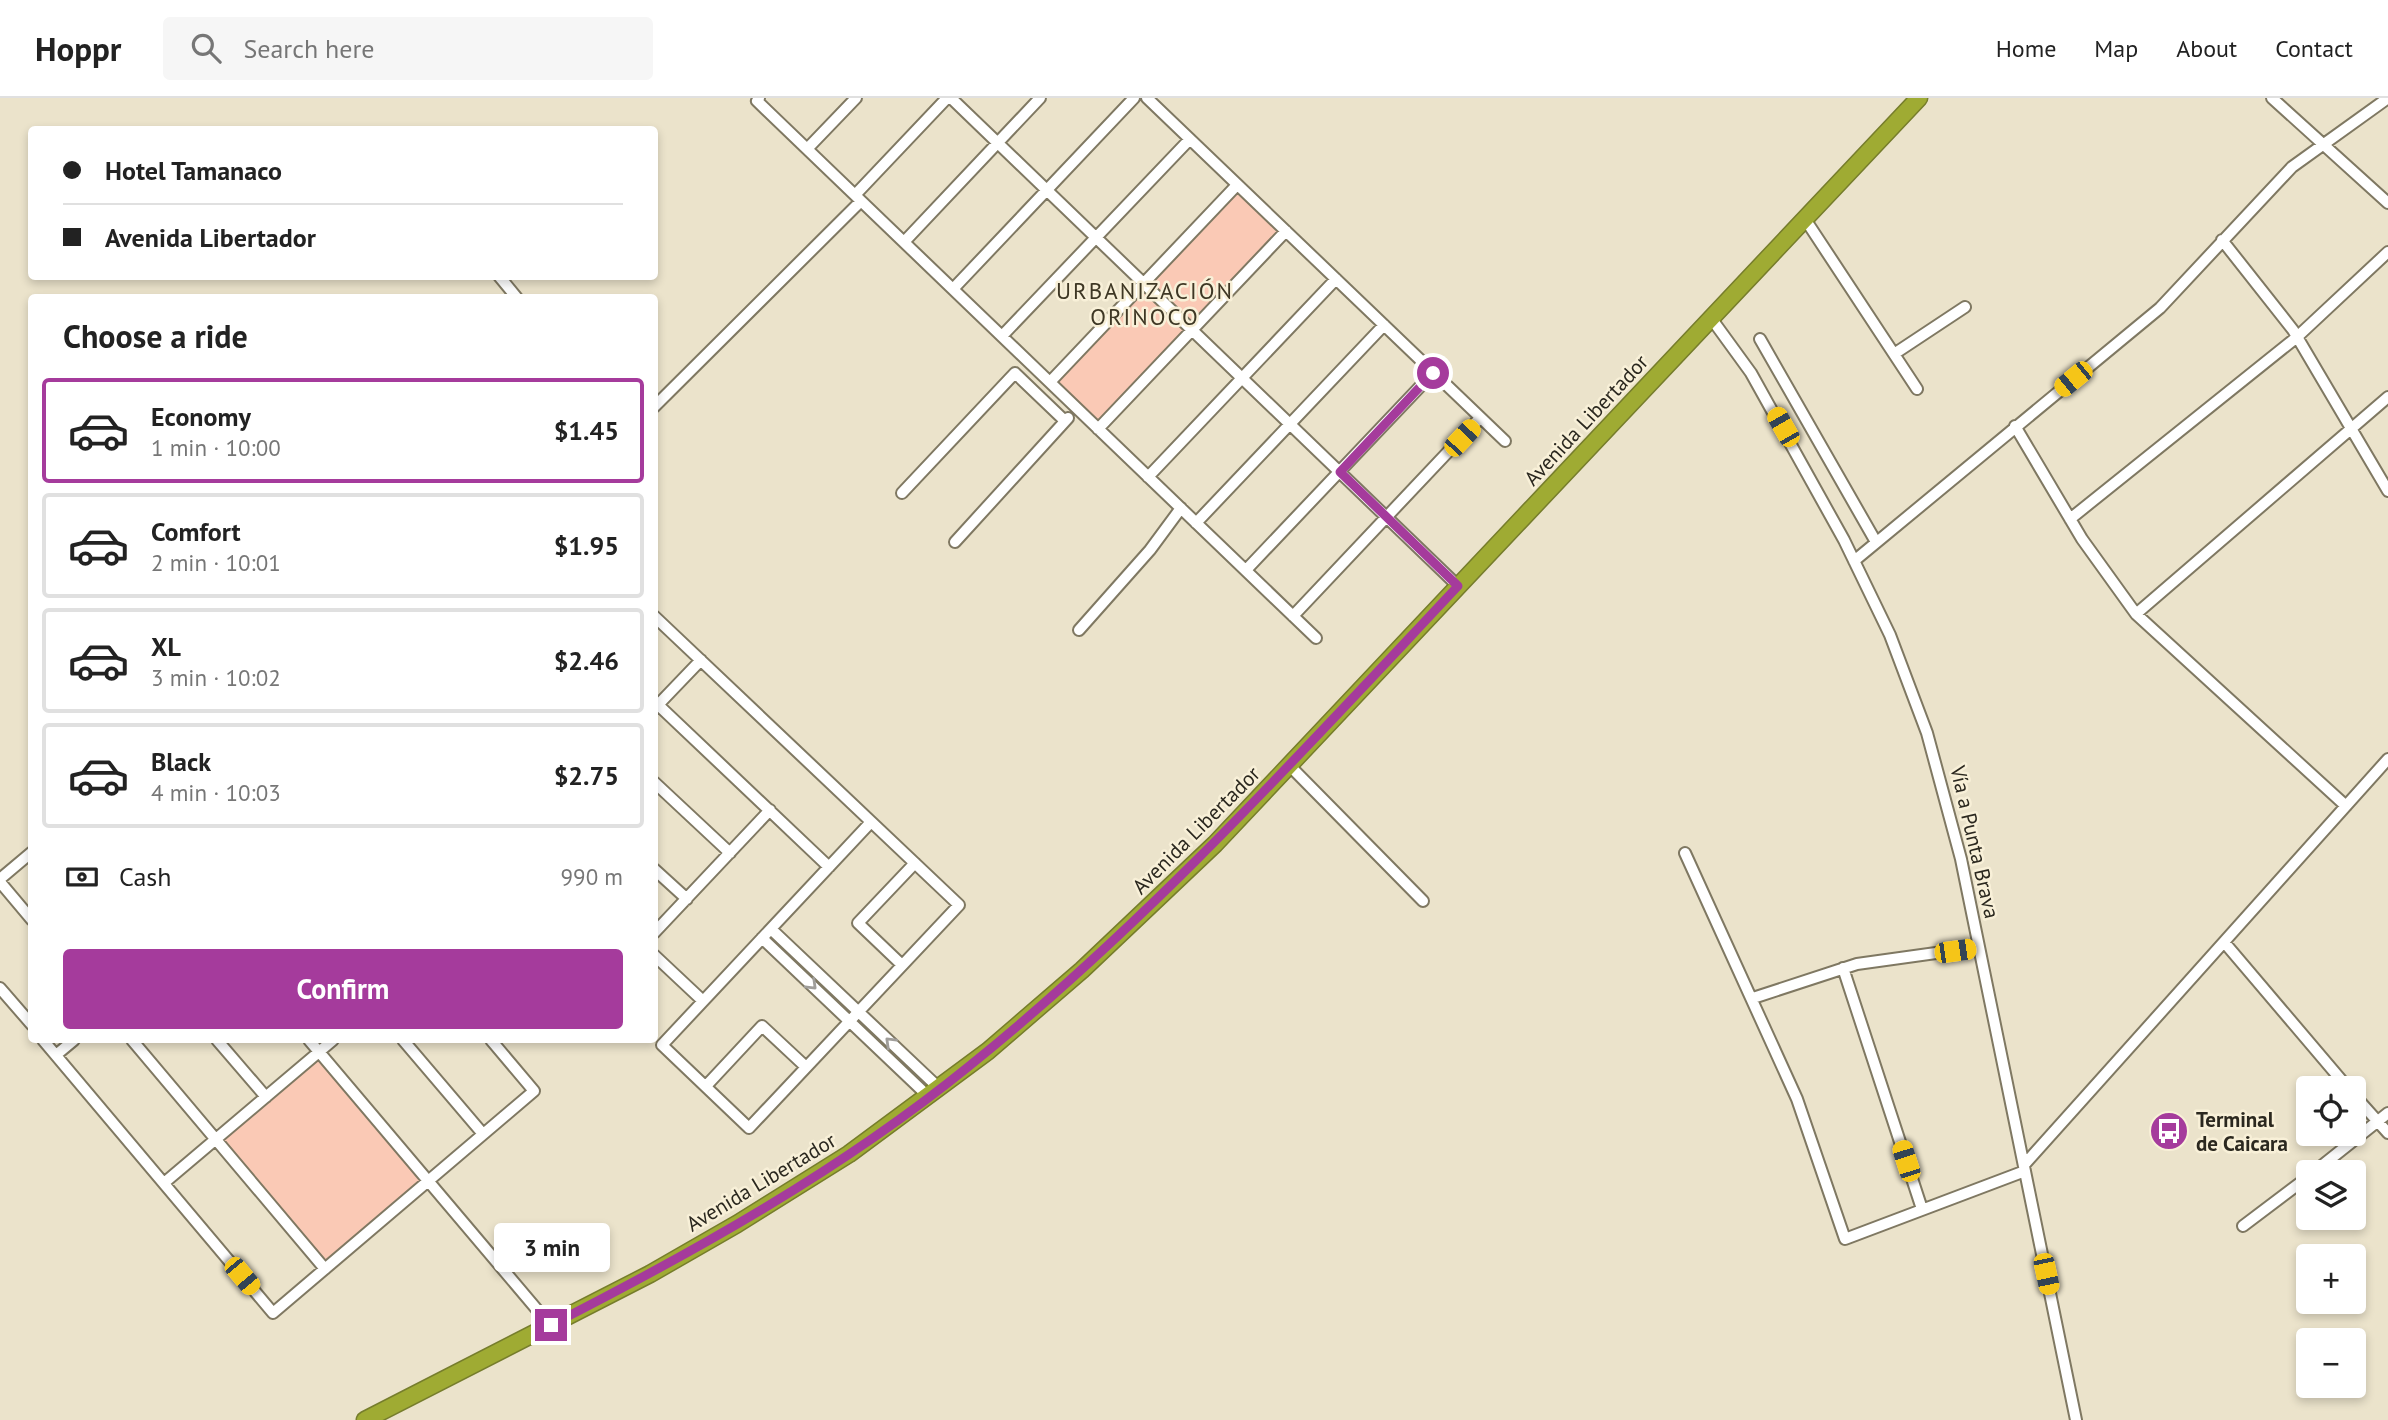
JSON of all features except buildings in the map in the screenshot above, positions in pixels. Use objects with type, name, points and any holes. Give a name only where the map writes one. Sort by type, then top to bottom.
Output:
[{"type":"highway","name":"Avenida Libertador","points":[[365,1420],[650,1274],[737,1224],[849,1154],[934,1093],[1082,970],[1180,879],[1919,98]]},
{"type":"street","points":[[759,98],[757,101],[1316,638]]},
{"type":"street","points":[[807,149],[856,98]]},
{"type":"street","points":[[658,403],[858,198],[949,98],[1458,586]]},
{"type":"street","points":[[904,242],[1040,98]]},
{"type":"street","points":[[953,289],[1134,98]]},
{"type":"street","points":[[1147,98],[1504,441]]},
{"type":"street","points":[[2272,98],[2388,203]]},
{"type":"street","points":[[1854,561],[2160,308],[2283,176],[2388,98]]},
{"type":"street","points":[[1002,336],[1190,139]]},
{"type":"street","points":[[1050,382],[1237,185]]},
{"type":"street","points":[[1805,219],[1917,389]]},
{"type":"street","points":[[1098,429],[1286,231]]},
{"type":"street","points":[[2222,240],[2297,337],[2388,491]]},
{"type":"street","points":[[2070,519],[2297,337],[2388,252]]},
{"type":"street","points":[[1148,477],[1336,279]]},
{"type":"street","points":[[502,280],[514,294]]},
{"type":"street","points":[[1894,354],[1965,307]]},
{"type":"street","name":"Vía a Punta Brava","points":[[1711,318],[1751,373],[1854,561],[1895,646],[1927,733],[1961,859],[2076,1420]]},
{"type":"street","points":[[1196,523],[1384,325]]},
{"type":"street","points":[[1760,340],[1876,542]]},
{"type":"street","points":[[902,493],[1016,373],[1065,421]]},
{"type":"street","points":[[1246,570],[1433,373]]},
{"type":"street","points":[[2136,614],[2388,397]]},
{"type":"street","points":[[955,542],[1077,408]]},
{"type":"street","points":[[1293,616],[1480,418]]},
{"type":"street","points":[[2015,426],[2070,519],[2136,614],[2346,806]]},
{"type":"street","points":[[1079,630],[1143,559],[1181,508]]},
{"type":"street","points":[[658,620],[915,863],[958,905],[749,1128],[662,1045],[871,822]]},
{"type":"street","points":[[658,703],[701,660]]},
{"type":"street","points":[[658,707],[829,867]]},
{"type":"street","points":[[1685,853],[1753,998],[1812,1135],[1845,1239],[2024,1168],[2388,759]]},
{"type":"street","points":[[1289,765],[1423,901]]},
{"type":"street","points":[[658,790],[730,853]]},
{"type":"street","points":[[658,929],[770,810]]},
{"type":"street","points":[[28,856],[0,881],[28,915]]},
{"type":"street","points":[[902,965],[858,923],[915,863]]},
{"type":"street","points":[[658,873],[687,899]]},
{"type":"street","points":[[771,929],[859,1012],[934,1093]]},
{"type":"street","points":[[762,938],[850,1021],[934,1093]]},
{"type":"street","points":[[2224,942],[2338,1076]]},
{"type":"street","points":[[1753,998],[1843,968],[1979,947]]},
{"type":"street","points":[[658,959],[703,1001]]},
{"type":"street","points":[[1843,968],[1922,1209]]},
{"type":"street","points":[[0,988],[28,1020]]},
{"type":"street","points":[[706,1086],[762,1026],[806,1067]]},
{"type":"street","points":[[46,1043],[273,1313],[534,1091],[494,1043]]},
{"type":"street","points":[[56,1055],[70,1043]]},
{"type":"street","points":[[135,1043],[325,1269]]},
{"type":"street","points":[[220,1043],[266,1097]]},
{"type":"street","points":[[312,1043],[551,1325]]},
{"type":"street","points":[[164,1183],[330,1043]]},
{"type":"street","points":[[406,1043],[483,1134]]},
{"type":"street","points":[[2366,1108],[2388,1133]]},
{"type":"street","points":[[2329,1160],[2388,1113]]},
{"type":"street","points":[[2243,1226],[2296,1186]]},
{"type":"shaded area","points":[[1238,192],[1279,231],[1192,323],[1151,283]]},
{"type":"shaded area","points":[[1144,291],[1185,330],[1098,422],[1057,382]]},
{"type":"shaded area","points":[[319,1058],[422,1181],[325,1263],[222,1140]]},
{"type":"place","name":"Terminal de Caicara","points":[[2169,1131]]},
{"type":"district","name":"URBANIZACIÓN ORINOCO","points":[[1145,303]]},
{"type":"route","points":[[551,1325],[650,1274],[791,1191],[849,1154],[968,1068],[1082,970],[1180,879],[1458,586],[1340,472],[1433,373]]}]
